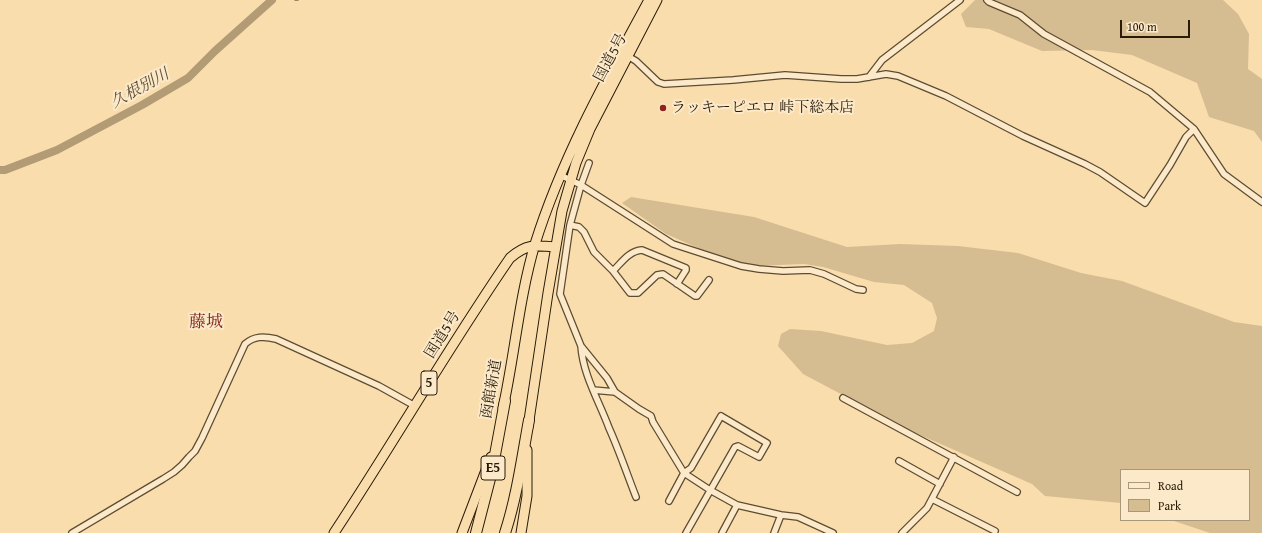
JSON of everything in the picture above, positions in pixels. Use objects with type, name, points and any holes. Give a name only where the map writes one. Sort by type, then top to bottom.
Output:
[{"type":"highway","name":"国道5号","points":[[334,533],[471,316],[510,258],[518,251],[526,247],[535,245],[555,247],[562,211],[580,152],[649,0]]},
{"type":"highway","name":"国道5号","points":[[535,245],[560,175],[581,130],[657,0]]},
{"type":"highway","name":"函館新道","points":[[462,533],[490,462],[504,401],[517,322],[535,245]]},
{"type":"highway","points":[[521,533],[527,496],[529,420],[555,247]]},
{"type":"highway","name":"E5","points":[[476,533],[492,471],[504,401]]},
{"type":"highway","name":"E5","points":[[506,533],[518,481],[529,420]]},
{"type":"street","points":[[869,77],[882,60],[960,0]]},
{"type":"street","points":[[988,0],[989,2],[1020,15],[1044,34],[1150,92],[1194,129],[1224,174],[1262,202]]},
{"type":"street","points":[[624,55],[636,60],[658,82],[664,84],[785,75],[841,79],[857,79],[886,74],[898,76],[946,96],[1023,136],[1085,164],[1100,172],[1145,203],[1186,137],[1194,129]]},
{"type":"street","points":[[589,163],[581,185],[570,225],[560,294],[581,346],[582,357],[587,374],[636,497]]},
{"type":"street","points":[[560,175],[581,185],[673,244],[741,266],[759,270],[810,270],[824,274],[856,289],[863,290]]},
{"type":"street","points":[[570,225],[579,227],[584,232],[594,252],[613,271],[630,293],[638,293],[659,274],[663,274],[695,296],[697,296],[709,280]]},
{"type":"street","points":[[613,271],[627,256],[637,250],[642,250],[686,268],[677,284]]},
{"type":"street","points":[[548,293],[560,294]]},
{"type":"street","points":[[72,533],[163,479],[182,465],[195,451],[202,438],[245,344],[255,338],[266,337],[276,339],[379,386],[415,406]]},
{"type":"street","points":[[581,346],[607,378],[615,392],[639,410],[651,416],[653,422],[684,473],[737,505],[781,515],[798,517],[832,533]]},
{"type":"street","points":[[594,390],[615,392]]},
{"type":"street","points":[[843,398],[1017,492]]},
{"type":"street","points":[[669,501],[684,473],[691,468],[721,416],[767,443],[759,457],[738,446],[735,447],[686,533]]},
{"type":"street","points":[[902,533],[927,508],[954,457]]},
{"type":"street","points":[[899,461],[940,484]]},
{"type":"street","points":[[932,498],[995,532]]},
{"type":"street","points":[[723,533],[737,505]]},
{"type":"street","points":[[774,533],[781,515]]},
{"type":"green space","points":[[975,0],[1223,0],[1238,14],[1249,34],[1248,69],[1262,79],[1262,142],[1254,131],[1209,117],[1197,83],[1132,55],[1092,50],[1042,51],[989,29],[966,27],[961,14]]},
{"type":"green space","points":[[631,197],[754,217],[847,247],[900,244],[958,246],[1018,253],[1081,273],[1122,281],[1234,322],[1262,326],[1262,533],[1210,533],[1174,521],[1250,521],[1250,469],[1120,469],[1120,503],[1045,496],[1032,484],[911,431],[803,374],[778,346],[781,334],[790,329],[821,331],[887,345],[912,343],[934,331],[937,318],[932,303],[904,285],[874,282],[823,267],[804,264],[753,266],[728,261],[666,234],[622,203]]},
{"type":"waterway","name":"久根別川","points":[[0,170],[5,170],[57,150],[142,105],[188,78],[215,51],[272,0]]},
{"type":"place","name":"ラッキーピエロ 峠下総本店","points":[[663,108]]},
{"type":"district","name":"藤城","points":[[206,323]]}]
